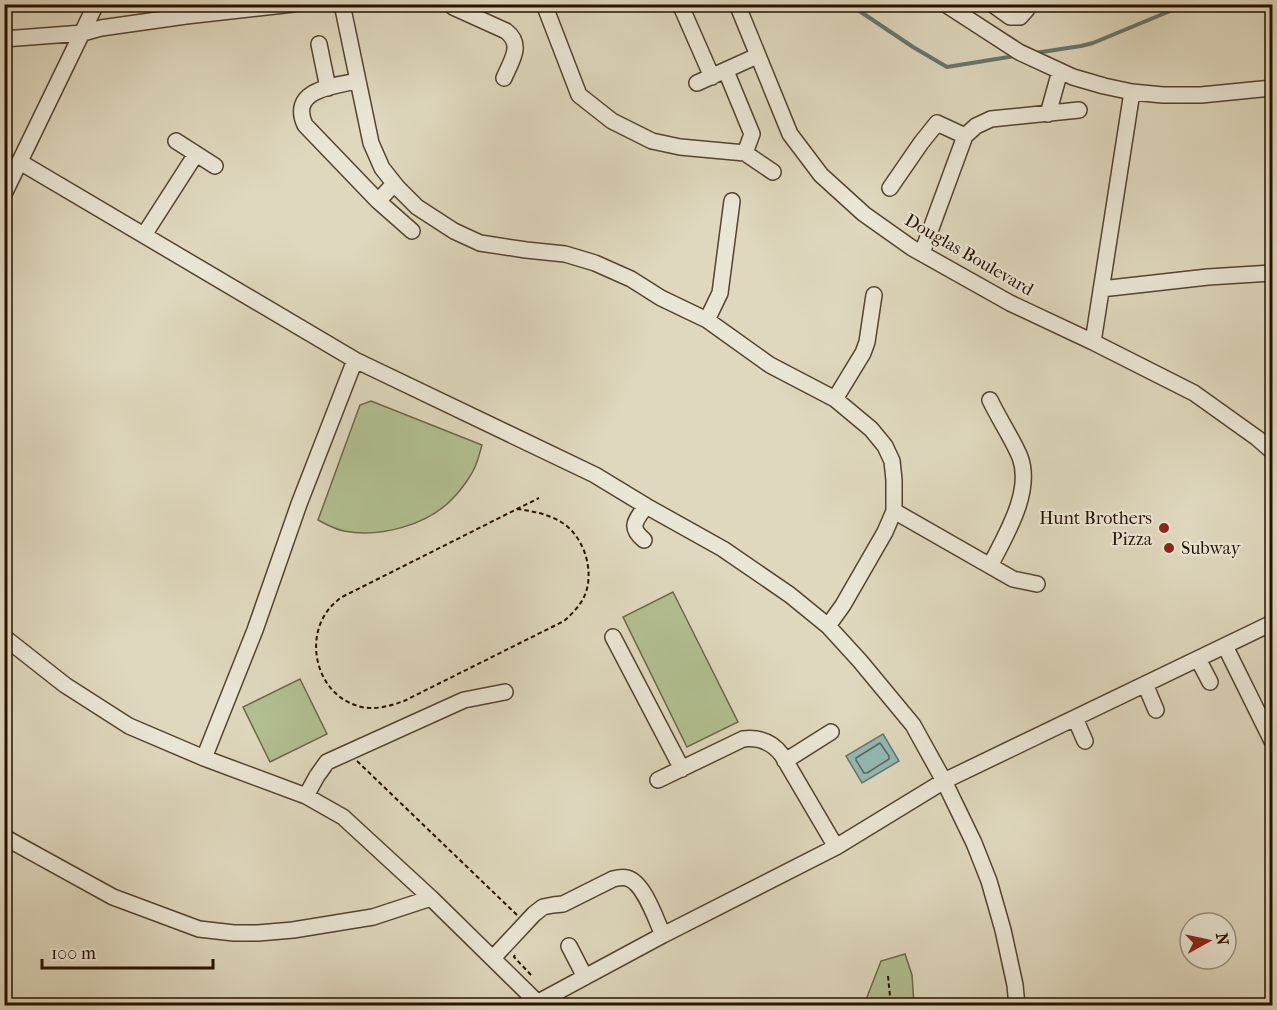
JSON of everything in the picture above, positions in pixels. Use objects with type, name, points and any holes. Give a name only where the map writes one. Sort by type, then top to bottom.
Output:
[{"type":"street","points":[[4,194],[96,4]]},
{"type":"street","points":[[4,39],[83,33],[101,27],[223,8],[293,4]]},
{"type":"street","points":[[342,4],[371,143],[382,168],[417,207],[454,231],[480,243],[565,254],[595,263],[631,279],[661,298],[707,320],[770,365],[836,399],[871,429],[885,446],[892,461],[894,511],[885,532],[843,605],[828,626]]},
{"type":"street","points":[[544,4],[579,95],[612,122],[652,141],[680,147],[745,153],[773,172]]},
{"type":"street","points":[[680,4],[752,134],[745,153]]},
{"type":"street","name":"Douglas Boulevard","points":[[737,4],[790,135],[821,175],[864,214],[922,253],[1010,303],[1194,393],[1272,451]]},
{"type":"street","points":[[945,4],[1019,52],[1073,77],[1094,83],[1132,92],[1163,95],[1201,95],[1272,88]]},
{"type":"street","points":[[992,4],[1010,17],[1020,16],[1027,9],[1028,4]]},
{"type":"street","points":[[451,6],[513,36],[516,49],[504,78]]},
{"type":"street","points":[[319,44],[328,88]]},
{"type":"street","points":[[697,83],[757,56]]},
{"type":"street","points":[[1048,114],[1060,71]]},
{"type":"street","points":[[357,81],[309,95],[304,100],[302,114],[305,125],[378,201],[412,231]]},
{"type":"street","points":[[1093,342],[1132,92]]},
{"type":"street","points":[[922,253],[965,136],[976,126],[991,119],[1079,110]]},
{"type":"street","points":[[890,188],[937,123],[965,136]]},
{"type":"street","points":[[176,141],[215,166]]},
{"type":"street","points":[[144,235],[196,154]]},
{"type":"street","points":[[20,162],[355,360],[595,475],[723,549],[790,595],[828,626],[913,725],[944,781],[974,843],[989,881],[1003,930],[1017,1005]]},
{"type":"street","points":[[378,201],[394,184]]},
{"type":"street","points":[[707,320],[720,293],[732,201]]},
{"type":"street","points":[[1101,289],[1208,277],[1272,273]]},
{"type":"street","points":[[836,399],[863,353],[867,342],[874,295]]},
{"type":"street","points":[[204,758],[255,630],[299,504],[355,360]]},
{"type":"street","points":[[990,400],[1020,458],[1023,479],[1015,515],[990,566]]},
{"type":"street","points":[[644,540],[636,534],[635,527],[637,519],[646,506]]},
{"type":"street","points":[[894,511],[1013,579],[1037,584]]},
{"type":"street","points":[[4,637],[65,685],[129,726],[204,758],[306,796],[344,817],[493,958],[537,1004],[663,935],[836,847],[944,781],[1272,624]]},
{"type":"street","points":[[613,637],[682,769]]},
{"type":"street","points":[[1225,646],[1272,741]]},
{"type":"street","points":[[1198,659],[1210,682]]},
{"type":"street","points":[[1145,684],[1156,710]]},
{"type":"street","points":[[306,796],[316,776],[327,762],[464,700],[505,692]]},
{"type":"street","points":[[1075,718],[1085,741]]},
{"type":"street","points":[[785,761],[831,732]]},
{"type":"street","points":[[658,780],[743,740],[761,739],[777,749],[836,847]]},
{"type":"street","points":[[4,837],[113,897],[199,929],[234,933],[293,930],[373,917],[431,898]]},
{"type":"street","points":[[493,958],[534,914],[543,908],[563,904],[613,879],[620,878],[628,878],[637,884],[663,935]]},
{"type":"street","points":[[569,946],[585,977]]},
{"type":"path","points":[[517,509],[533,511],[561,521],[581,543],[588,582],[586,593],[574,612],[564,621],[404,701],[385,707],[360,707],[337,696],[324,679],[316,656],[318,632],[330,609],[338,600],[517,509],[539,498]]},
{"type":"path","points":[[349,753],[523,921]]},
{"type":"path","points":[[520,948],[514,957],[533,977]]},
{"type":"path","points":[[888,976],[891,1005]]},
{"type":"green space","points":[[371,401],[482,445],[475,467],[466,483],[444,507],[418,522],[388,531],[358,533],[344,531],[318,520],[360,405]]},
{"type":"green space","points":[[673,592],[738,722],[687,747],[623,617]]},
{"type":"green space","points":[[300,679],[327,734],[270,762],[243,707]]},
{"type":"green space","points":[[905,954],[912,975],[914,1005],[869,1005],[867,997],[881,961]]},
{"type":"water","points":[[883,734],[899,761],[862,783],[846,756]]},
{"type":"waterway","points":[[849,4],[947,67],[1015,56]]},
{"type":"waterway","points":[[1035,53],[1093,43],[1187,4]]},
{"type":"place","name":"Hunt Brothers Pizza","points":[[1164,528]]},
{"type":"place","name":"Subway","points":[[1169,548]]}]
